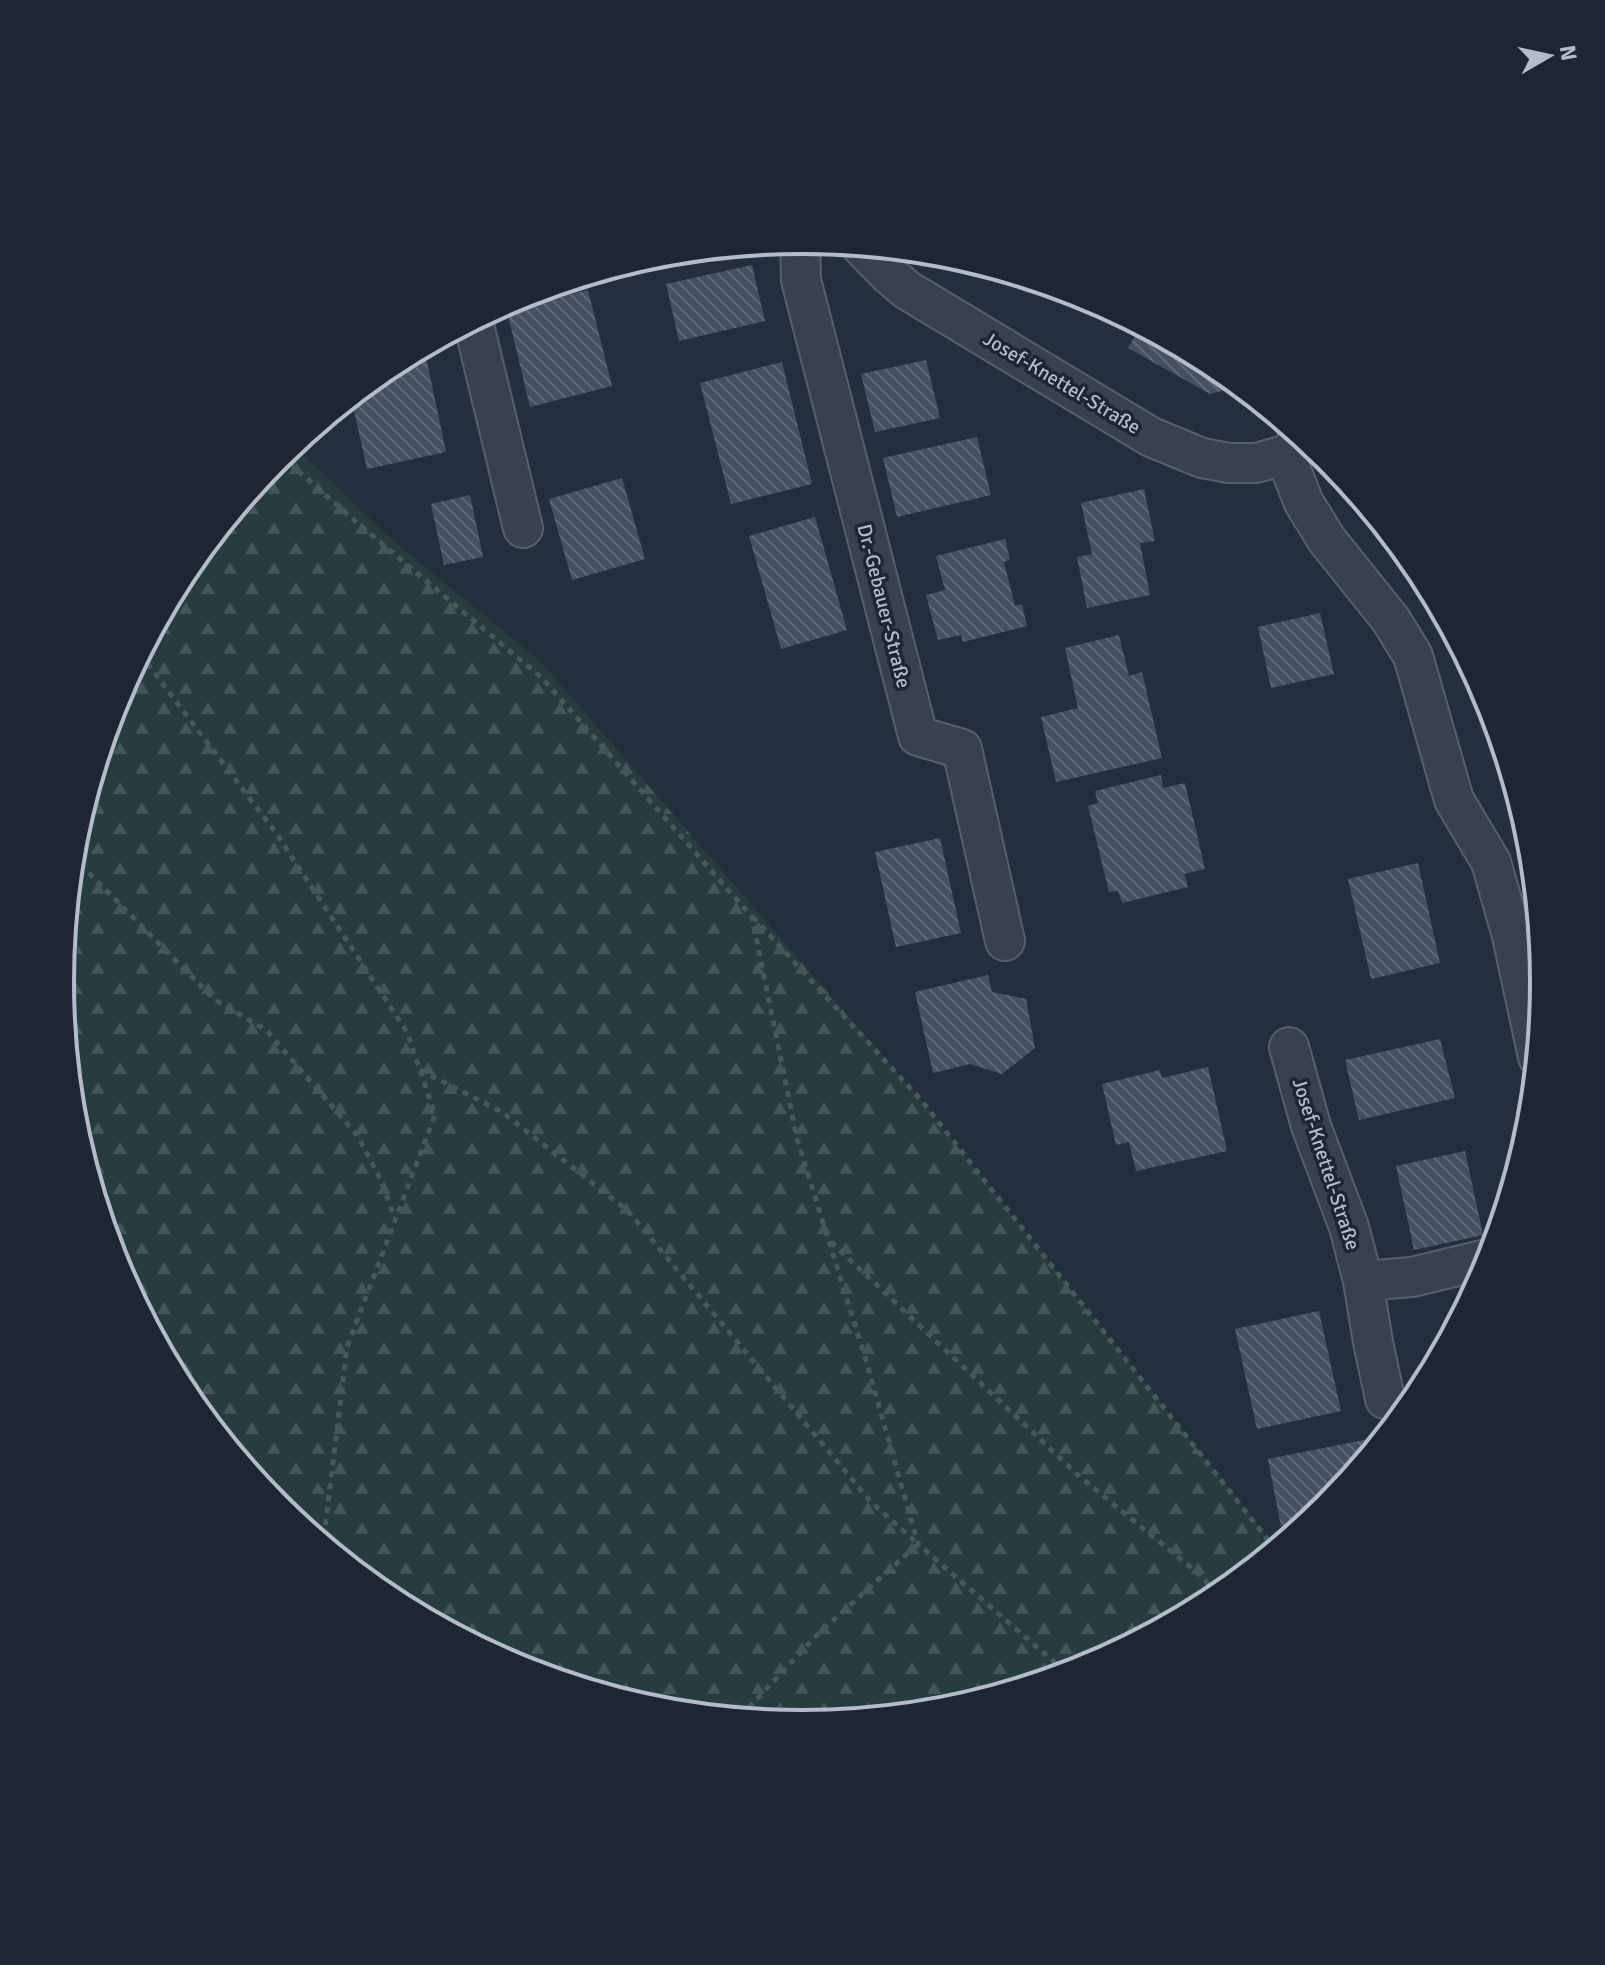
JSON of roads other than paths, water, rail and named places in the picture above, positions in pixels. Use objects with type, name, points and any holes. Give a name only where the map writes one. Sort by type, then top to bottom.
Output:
[{"type":"street","name":"Dr.-Gebauer-Straße","points":[[800,254],[801,280],[918,736],[962,749],[1005,941]]},
{"type":"street","name":"Josef-Knettel-Straße","points":[[872,258],[907,290],[1151,437],[1202,458],[1229,463],[1256,463],[1295,447],[1304,503],[1327,540],[1391,620],[1413,656],[1454,800],[1491,862],[1530,959]]},
{"type":"street","points":[[476,331],[523,528]]},
{"type":"street","name":"Josef-Knettel-Straße","points":[[1289,1047],[1311,1126],[1349,1227],[1363,1281],[1385,1399]]},
{"type":"street","points":[[1363,1281],[1412,1277],[1476,1262]]}]
